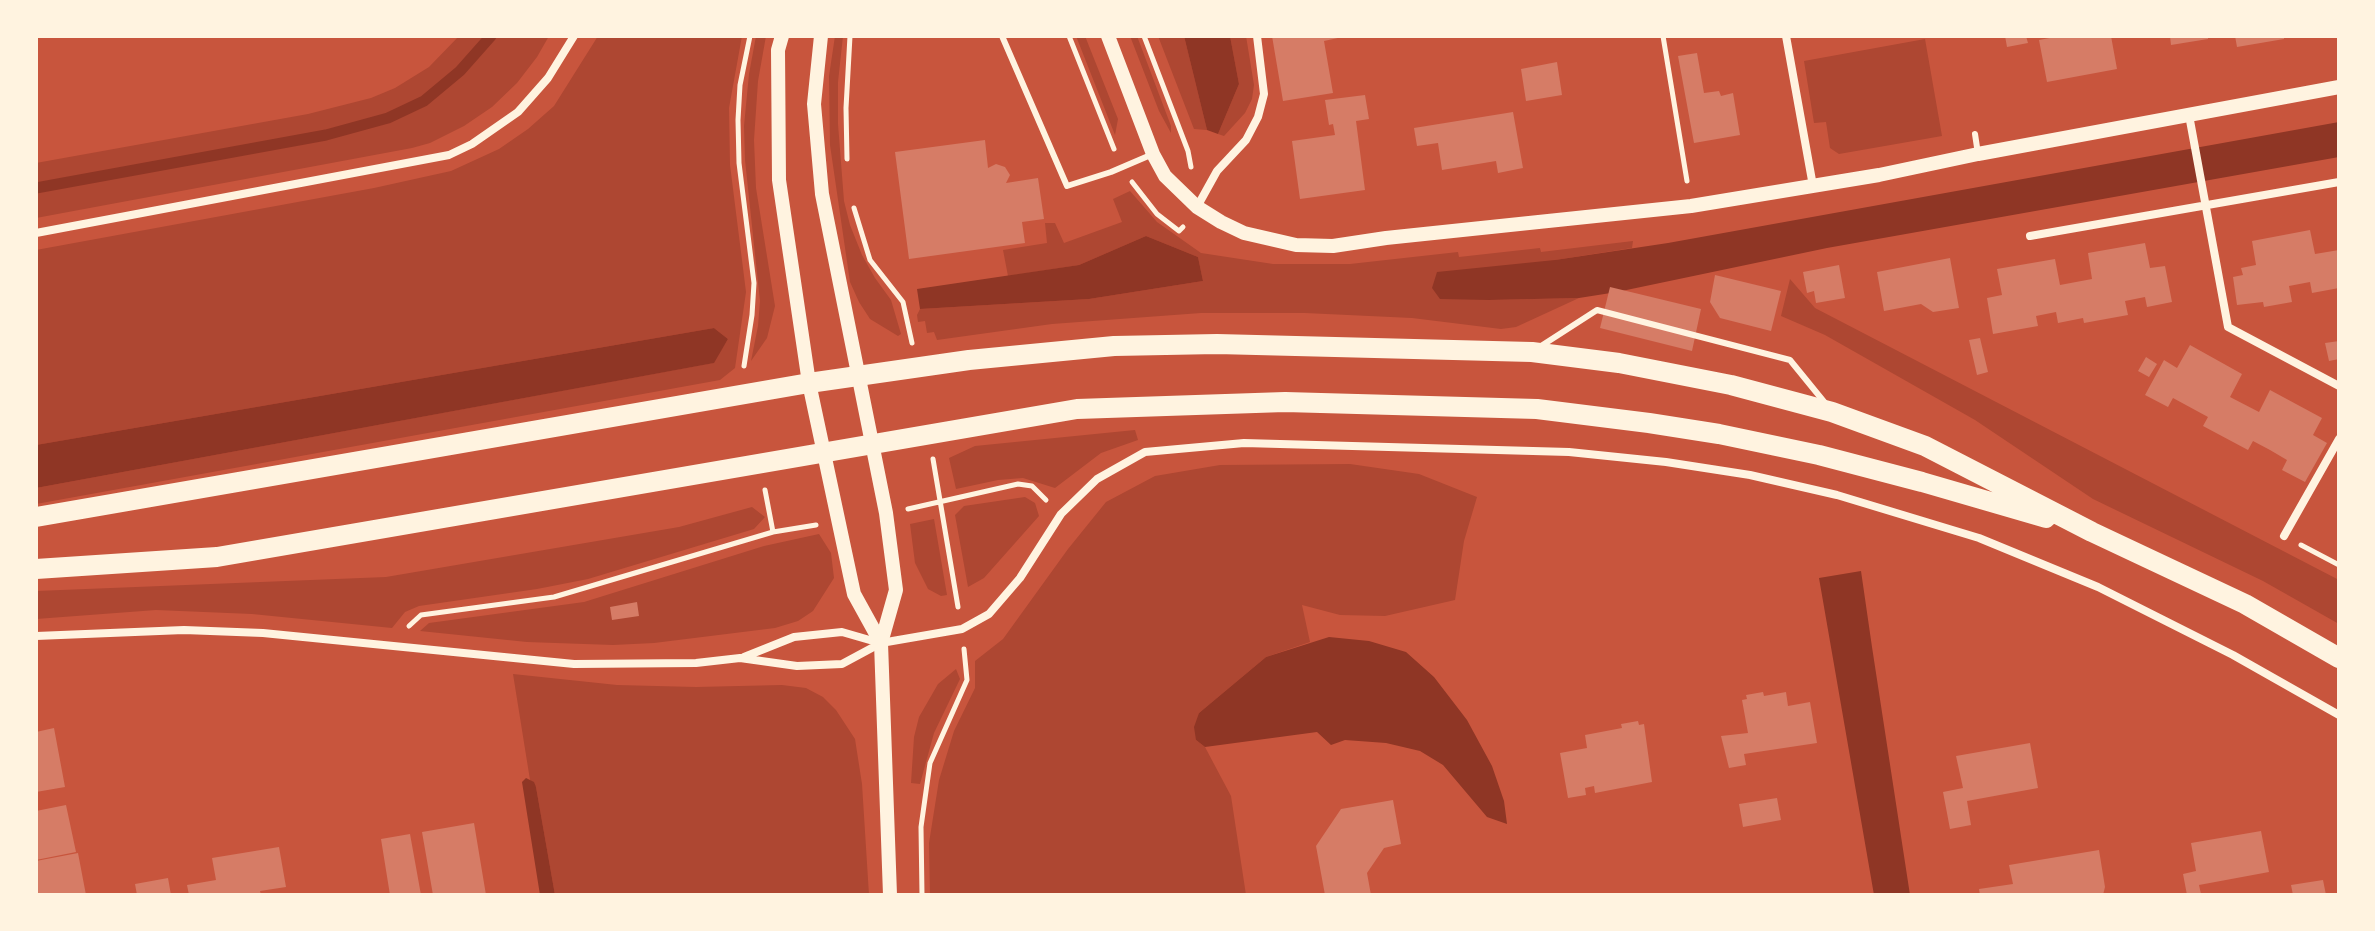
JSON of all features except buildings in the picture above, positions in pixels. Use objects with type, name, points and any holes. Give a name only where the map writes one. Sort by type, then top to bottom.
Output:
[{"type":"main road","points":[[36,517],[915,367],[1129,346],[1217,344],[1532,352],[1619,363],[1731,385],[1832,412],[1925,446],[2092,532],[2245,604],[2339,658]]},
{"type":"main road","points":[[36,569],[217,557],[1077,409],[1285,402],[1537,409],[1719,434],[1819,455],[1922,482],[2092,532]]},
{"type":"street","points":[[36,233],[449,155],[472,144],[518,112],[548,78],[574,36]]},
{"type":"street","points":[[782,36],[778,50],[779,180],[809,383],[854,594],[881,643]]},
{"type":"street","points":[[821,36],[814,104],[822,194],[873,444],[896,590],[881,643],[890,895]]},
{"type":"street","points":[[1108,36],[1153,154],[1165,176],[1197,207],[1244,233],[1296,245],[1333,246],[1691,206],[2339,87]]},
{"type":"street","points":[[1197,207],[1217,171],[1246,140],[1258,117],[1264,94],[1257,36]]},
{"type":"street","points":[[1786,36],[1813,186]]},
{"type":"street","points":[[2189,114],[2228,327],[2339,386]]},
{"type":"street","points":[[2030,236],[2339,182]]},
{"type":"street","points":[[2284,536],[2339,439]]},
{"type":"street","points":[[36,636],[184,630],[263,633],[574,664],[696,663],[740,658],[797,666],[842,664],[881,643],[962,629],[989,614],[1020,578],[1061,514],[1097,479],[1145,452],[1244,443],[1569,452],[1750,475],[1837,495],[1992,544],[2098,587],[2233,655],[2339,715]]},
{"type":"street","points":[[740,658],[794,637],[842,632],[881,643]]},
{"type":"lane","points":[[1002,36],[1067,186],[1153,154]]},
{"type":"lane","points":[[1975,134],[1978,154]]},
{"type":"lane","points":[[1532,352],[1597,310],[1790,360],[1832,412]]},
{"type":"path","points":[[748,395],[743,362],[752,315],[754,283],[739,163],[738,120],[740,85],[750,36]]},
{"type":"path","points":[[847,165],[850,36]]},
{"type":"path","points":[[1144,36],[1188,151],[1197,207]]},
{"type":"path","points":[[1663,36],[1691,206]]},
{"type":"path","points":[[853,206],[870,260],[903,302],[915,367]]},
{"type":"path","points":[[922,895],[921,827],[930,763],[967,680],[962,629],[928,433]]},
{"type":"path","points":[[404,648],[410,624],[421,615],[554,597],[773,532],[761,464]]},
{"type":"path","points":[[941,503],[1018,484],[1032,486],[1061,514]]},
{"type":"path","points":[[2284,536],[2339,565]]},
{"type":"shaded area","points":[[459,36],[549,36],[517,83],[492,107],[430,143],[36,218],[36,163],[308,114],[371,98],[395,88],[429,67]]},
{"type":"shaded area","points":[[598,36],[742,36],[729,108],[730,165],[746,292],[735,368],[720,380],[36,504],[36,488],[713,363],[728,339],[714,328],[36,445],[36,250],[451,171],[499,149],[554,106]]},
{"type":"shaded area","points":[[756,36],[766,36],[758,81],[754,140],[756,188],[775,306],[767,338],[751,361],[760,301],[744,126]]},
{"type":"shaded area","points":[[835,36],[843,36],[838,124],[844,201],[862,255],[891,300],[901,334],[898,336],[870,319],[850,282],[830,145],[829,76]]},
{"type":"shaded area","points":[[1076,36],[1085,36],[1118,119],[1115,135]]},
{"type":"shaded area","points":[[1130,36],[1137,36],[1171,133],[1159,111]]},
{"type":"shaded area","points":[[1158,36],[1184,36],[1207,130],[1194,129]]},
{"type":"shaded area","points":[[1184,36],[1230,36],[1239,84],[1218,134],[1207,130]]},
{"type":"shaded area","points":[[1230,36],[1246,36],[1254,85],[1245,113],[1224,136],[1218,134],[1239,84]]},
{"type":"shaded area","points":[[1925,39],[1942,136],[1839,154],[1830,148],[1826,122],[1814,123],[1804,61]]},
{"type":"shaded area","points":[[2339,122],[2339,157],[1827,248],[1617,292],[1579,298],[1440,299],[1432,288],[1437,272],[1555,260],[1668,243]]},
{"type":"shaded area","points":[[1130,191],[1157,222],[1201,253],[1273,264],[1350,264],[1458,252],[1459,257],[1540,248],[1541,252],[1633,241],[1632,248],[1555,260],[1489,300],[1579,298],[1516,327],[1501,329],[1412,318],[1305,313],[1201,313],[1052,324],[937,340],[934,332],[927,333],[925,321],[918,322],[920,309],[1089,299],[1203,281],[1198,257],[1146,236],[1079,265],[1008,276],[1003,250],[1047,243],[1045,223],[1055,223],[1064,243],[1122,222],[1113,199]]},
{"type":"shaded area","points":[[1146,236],[1198,257],[1203,281],[1089,299],[920,309],[917,289],[1079,265]]},
{"type":"shaded area","points":[[1790,279],[1815,308],[2339,580],[2339,624],[2263,581],[2093,499],[1975,420],[1825,335],[1781,316]]},
{"type":"shaded area","points":[[714,328],[728,339],[714,363],[36,488],[36,445]]},
{"type":"shaded area","points":[[1135,430],[1138,440],[1101,453],[1055,488],[1023,478],[956,489],[949,458],[975,446]]},
{"type":"shaded area","points":[[1350,464],[1419,474],[1477,497],[1464,541],[1455,600],[1385,616],[1340,615],[1302,605],[1310,642],[1266,657],[1199,713],[1196,740],[1205,747],[1231,796],[1246,895],[930,895],[929,843],[939,780],[954,731],[975,688],[975,661],[1003,639],[1106,502],[1155,476],[1220,465]]},
{"type":"shaded area","points":[[1025,497],[1035,503],[1039,516],[984,578],[968,587],[955,515],[964,506]]},
{"type":"shaded area","points":[[752,507],[765,517],[754,529],[588,579],[419,606],[405,612],[392,628],[252,614],[156,610],[36,619],[36,591],[386,577],[679,527]]},
{"type":"shaded area","points":[[934,519],[947,595],[941,596],[928,589],[915,563],[910,524]]},
{"type":"shaded area","points":[[819,534],[831,553],[834,578],[813,611],[798,621],[775,628],[613,645],[527,642],[420,631],[429,623],[584,602],[764,546]]},
{"type":"shaded area","points":[[1861,571],[1910,895],[1874,895],[1819,578]]},
{"type":"shaded area","points":[[1329,637],[1369,641],[1406,652],[1434,677],[1467,720],[1492,766],[1504,801],[1507,824],[1487,817],[1443,765],[1420,751],[1386,743],[1345,740],[1331,745],[1317,732],[1205,747],[1196,740],[1194,727],[1199,713],[1266,657]]},
{"type":"shaded area","points":[[956,669],[960,679],[934,733],[920,784],[911,783],[914,737],[919,717],[938,684]]},
{"type":"shaded area","points":[[513,674],[617,685],[782,685],[806,688],[823,697],[836,710],[855,739],[862,784],[869,895],[555,895],[536,787],[530,780]]},
{"type":"shaded area","points":[[526,778],[536,787],[555,895],[540,895],[522,782]]},
{"type":"waterway","points":[[36,188],[326,135],[388,118],[424,101],[460,71],[491,36]]}]
